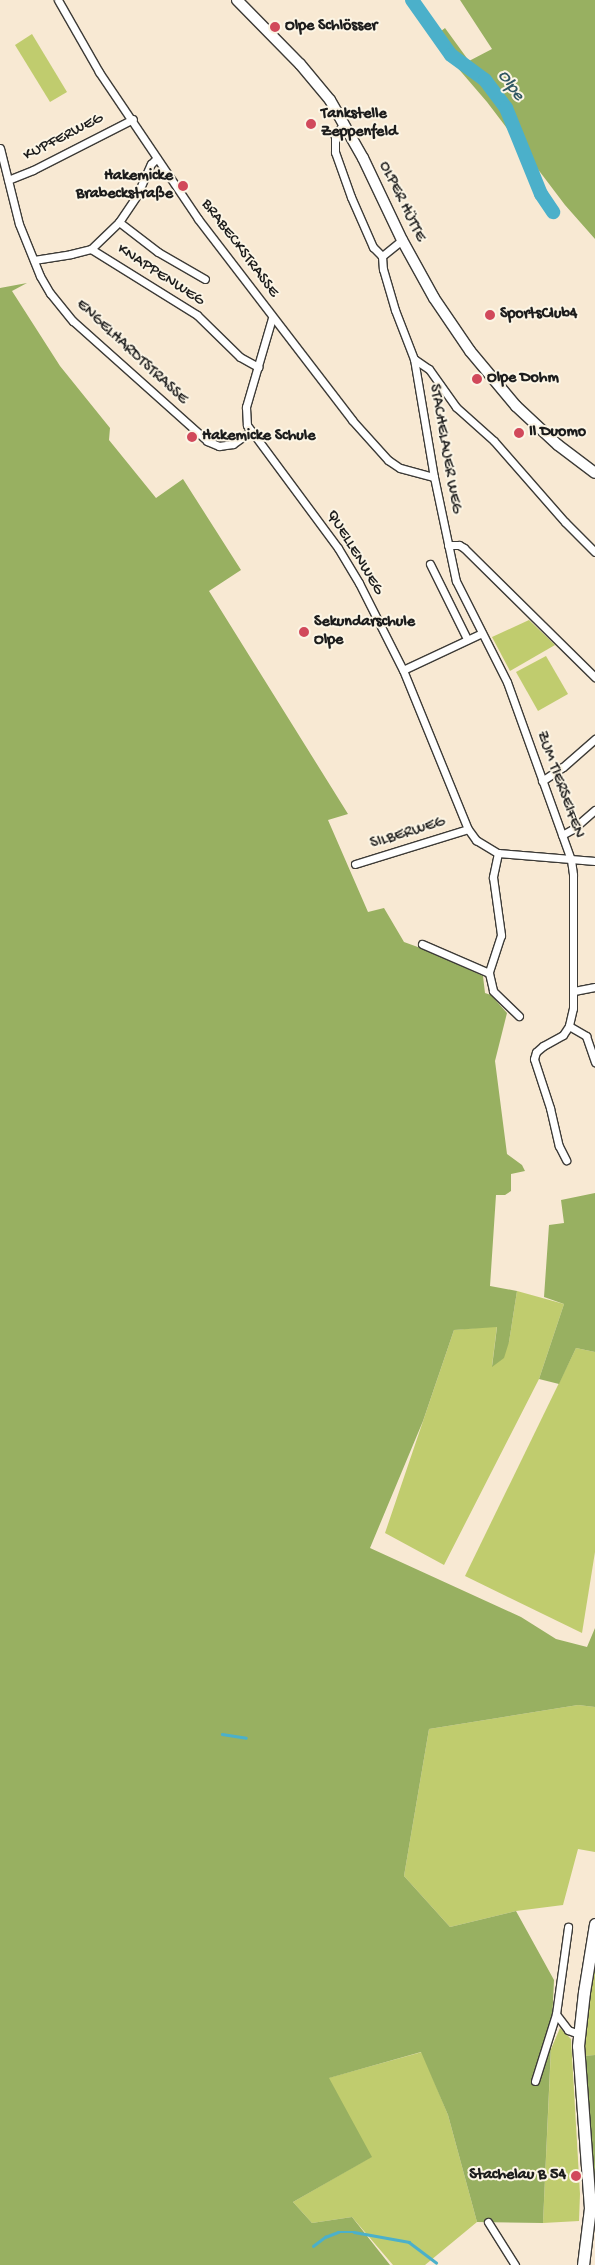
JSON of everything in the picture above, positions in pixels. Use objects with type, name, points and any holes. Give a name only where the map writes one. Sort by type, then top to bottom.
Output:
[{"type":"main road","points":[[583,2265],[590,2208],[578,2067],[579,2034],[595,1924]]},
{"type":"street","name":"BRABECKSTRASSE","points":[[58,0],[99,72],[133,119],[198,219],[272,318],[378,451],[400,468],[434,477]]},
{"type":"street","name":"OLPER HÜTTE","points":[[237,0],[313,79],[344,123],[402,240],[455,331],[485,371],[516,406],[558,445],[595,473]]},
{"type":"street","name":"KUPFERWEG","points":[[8,180],[33,170],[133,119]]},
{"type":"street","points":[[344,123],[334,136],[335,152],[351,197],[373,247],[382,256],[402,240]]},
{"type":"street","name":"ENGELHARDTSTRASSE","points":[[0,148],[19,224],[44,285],[73,321],[207,441],[219,446],[232,444],[251,431]]},
{"type":"street","points":[[34,260],[91,249],[119,222],[138,195],[151,164],[158,158]]},
{"type":"street","points":[[119,222],[158,252],[205,280]]},
{"type":"street","name":"KNAPPENWEG","points":[[91,249],[197,316],[240,357],[258,367]]},
{"type":"street","name":"STACHELAUER WEG","points":[[382,256],[385,280],[414,359],[434,477],[456,581]]},
{"type":"street","name":"QUELLENWEG","points":[[272,318],[246,407],[246,420],[251,431],[338,548],[403,670],[468,829],[476,840],[498,853]]},
{"type":"street","points":[[414,359],[429,369],[456,407],[494,441],[565,522],[595,552]]},
{"type":"street","points":[[448,545],[459,545],[464,548],[595,676]]},
{"type":"street","points":[[430,564],[467,640]]},
{"type":"street","name":"ZUM TIERSEIFEN","points":[[456,581],[507,682],[571,860],[574,875],[574,991],[569,1026]]},
{"type":"street","points":[[403,670],[482,633]]},
{"type":"street","points":[[542,781],[563,766],[595,738]]},
{"type":"street","points":[[562,835],[573,830],[595,810]]},
{"type":"street","name":"SILBERWEG","points":[[355,864],[468,829]]},
{"type":"street","points":[[519,1016],[493,991],[488,973],[501,935],[493,877],[498,853],[595,861]]},
{"type":"street","points":[[422,944],[488,973]]},
{"type":"street","points":[[574,991],[595,987]]},
{"type":"street","points":[[566,1160],[559,1146],[550,1108],[534,1059],[536,1052],[563,1034],[569,1026],[586,1036],[595,1062]]},
{"type":"street","points":[[535,2081],[556,2014],[568,1927]]},
{"type":"street","points":[[556,2014],[568,2030],[579,2034]]},
{"type":"street","points":[[488,2222],[515,2265]]},
{"type":"green space","points":[[460,0],[595,0],[595,239],[565,205],[487,102],[432,38],[445,28],[469,61],[492,49]]},
{"type":"green space","points":[[32,34],[67,92],[50,102],[15,45]]},
{"type":"green space","points":[[27,283],[12,291],[60,366],[110,428],[109,440],[156,498],[183,479],[241,570],[209,591],[348,814],[328,820],[368,912],[384,908],[404,942],[483,976],[485,993],[491,995],[507,1013],[495,1061],[507,1154],[522,1165],[525,1171],[511,1174],[511,1191],[505,1195],[496,1195],[490,1286],[517,1291],[509,1342],[504,1358],[492,1367],[497,1327],[454,1330],[423,1421],[370,1548],[521,1617],[556,1639],[587,1647],[595,1628],[595,1707],[578,1705],[429,1729],[404,1876],[450,1927],[516,1911],[554,1980],[543,2223],[477,2222],[448,2115],[421,2052],[329,2078],[372,2157],[293,2202],[312,2223],[352,2217],[390,2265],[0,2265],[0,288]]},
{"type":"green space","points":[[529,620],[555,645],[510,671],[492,637]]},
{"type":"green space","points":[[546,656],[568,694],[538,711],[516,672]]},
{"type":"green space","points":[[595,1193],[595,1352],[576,1348],[559,1384],[539,1379],[564,1304],[544,1297],[549,1225],[564,1223],[561,1200]]},
{"type":"green space","points":[[517,1291],[564,1304],[539,1379],[444,1565],[385,1533],[454,1330],[497,1326],[492,1366],[509,1342]]},
{"type":"green space","points":[[576,1348],[595,1352],[595,1552],[582,1633],[465,1576]]},
{"type":"green space","points":[[578,1705],[595,1707],[595,1852],[578,1849],[563,1905],[516,1911],[450,1927],[404,1876],[429,1729]]},
{"type":"green space","points":[[595,1955],[595,2055],[583,2056],[583,2037]]},
{"type":"green space","points":[[560,2028],[571,2039],[580,2194],[579,2221],[543,2223],[551,2049]]},
{"type":"green space","points":[[422,2052],[448,2115],[477,2222],[425,2265],[393,2265],[352,2217],[312,2223],[293,2202],[371,2157],[328,2078]]},
{"type":"green space","points":[[595,2055],[595,2190],[583,2056]]},
{"type":"waterway","name":"Olpe","points":[[412,0],[451,55],[485,80],[506,108],[541,194],[553,212]]},
{"type":"waterway","points":[[222,1734],[246,1738]]},
{"type":"waterway","points":[[313,2246],[325,2237],[338,2232],[354,2232],[409,2242],[436,2262]]},
{"type":"place","name":"Olpe Schlösser","points":[[275,27]]},
{"type":"place","name":"Tankstelle Zeppenfeld","points":[[311,124]]},
{"type":"place","name":"Hakemicke Brabeckstraße","points":[[183,186]]},
{"type":"place","name":"SportsClub4","points":[[490,315]]},
{"type":"place","name":"Olpe Dohm","points":[[477,379]]},
{"type":"place","name":"Il Duomo","points":[[519,433]]},
{"type":"place","name":"Hakemicke Schule","points":[[192,437]]},
{"type":"place","name":"Sekundarschule Olpe","points":[[304,632]]},
{"type":"place","name":"Stachelau B 54","points":[[576,2176]]}]
